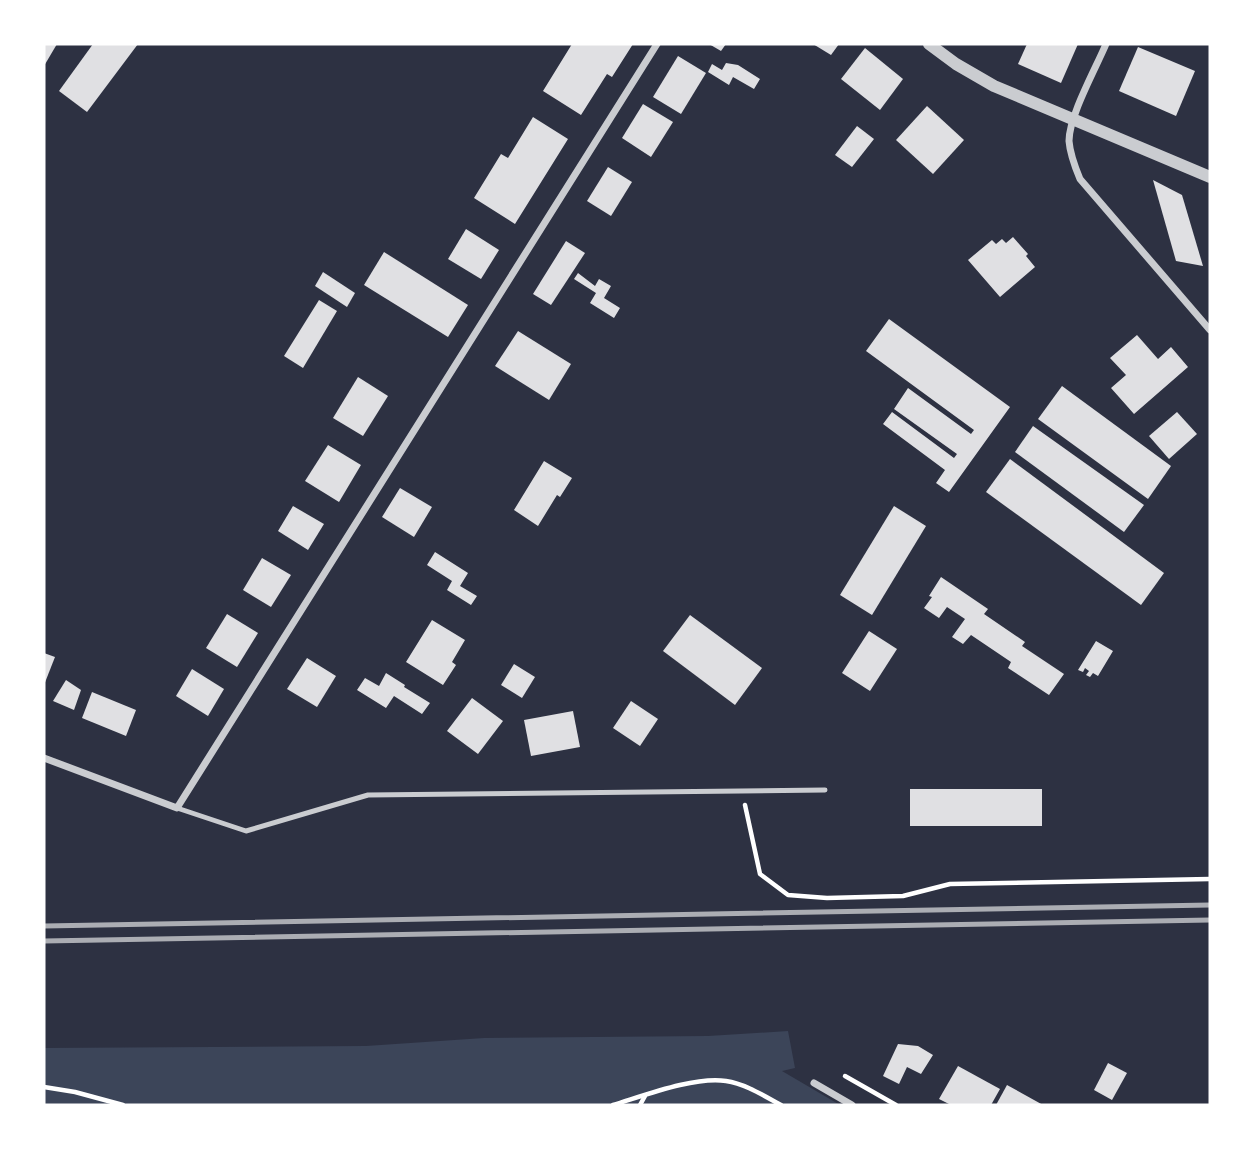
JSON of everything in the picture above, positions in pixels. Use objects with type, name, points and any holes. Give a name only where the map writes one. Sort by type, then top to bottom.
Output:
[{"type":"street","points":[[44,758],[177,808],[657,44]]},
{"type":"street","points":[[929,44],[956,64],[994,86],[1210,177]]},
{"type":"street","points":[[1107,44],[1072,120],[1069,141],[1073,161],[1080,179],[1210,330]]},
{"type":"street","points":[[814,1083],[852,1105]]},
{"type":"lane","points":[[177,808],[246,831],[368,795],[825,790]]},
{"type":"path","points":[[742,791],[760,874],[788,895],[827,898],[903,896],[950,884],[1210,879]]},
{"type":"path","points":[[845,1076],[896,1105]]},
{"type":"path","points":[[613,1105],[702,1081],[724,1081],[745,1086],[781,1105]]},
{"type":"path","points":[[44,1087],[123,1105]]},
{"type":"path","points":[[640,1105],[645,1095]]},
{"type":"shaded area","points":[[788,1031],[795,1068],[782,1071],[840,1105],[44,1105],[44,1048],[366,1046],[484,1038],[708,1036]]},
{"type":"building","points":[[44,44],[57,44],[44,66]]},
{"type":"building","points":[[93,44],[138,44],[87,112],[59,91]]},
{"type":"building","points":[[572,44],[633,44],[612,77],[607,74],[581,115],[543,91]]},
{"type":"building","points":[[709,44],[726,44],[721,51]]},
{"type":"building","points":[[813,44],[839,44],[831,55]]},
{"type":"building","points":[[1027,44],[1078,44],[1061,83],[1018,64]]},
{"type":"building","points":[[1138,47],[1195,71],[1176,116],[1119,91]]},
{"type":"building","points":[[865,48],[903,79],[880,110],[841,79]]},
{"type":"building","points":[[678,56],[706,73],[681,114],[653,97]]},
{"type":"building","points":[[726,63],[738,65],[760,79],[754,89],[733,77],[729,85],[708,72],[712,64],[722,70]]},
{"type":"building","points":[[643,104],[673,122],[651,157],[622,138]]},
{"type":"building","points":[[927,106],[964,140],[933,174],[896,140]]},
{"type":"building","points":[[533,117],[568,139],[515,224],[474,198],[501,154],[508,158]]},
{"type":"building","points":[[857,126],[874,139],[852,167],[835,155]]},
{"type":"building","points":[[608,167],[632,182],[611,216],[587,201]]},
{"type":"building","points":[[1153,180],[1182,195],[1203,266],[1176,261]]},
{"type":"building","points":[[466,229],[499,250],[481,279],[448,259]]},
{"type":"building","points":[[1013,237],[1035,267],[1000,297],[968,260],[992,240],[996,244],[1002,239],[1006,243]]},
{"type":"building","points":[[566,241],[585,253],[551,305],[533,294]]},
{"type":"building","points":[[384,252],[468,305],[448,337],[364,285]]},
{"type":"building","points":[[323,272],[355,293],[347,307],[315,286]]},
{"type":"building","points":[[578,273],[595,286],[599,279],[611,286],[604,298],[620,308],[614,318],[590,303],[596,293],[574,279]]},
{"type":"building","points":[[319,300],[337,311],[303,368],[284,356]]},
{"type":"building","points":[[889,319],[1010,407],[949,492],[936,483],[945,470],[883,424],[892,412],[954,458],[957,454],[894,409],[908,388],[971,434],[974,430],[866,351]]},
{"type":"building","points":[[518,331],[571,364],[549,400],[495,366]]},
{"type":"building","points":[[1137,335],[1158,359],[1171,347],[1188,367],[1134,414],[1111,388],[1126,375],[1110,358]]},
{"type":"building","points":[[358,377],[388,396],[363,436],[333,418]]},
{"type":"building","points":[[1062,386],[1171,466],[1148,499],[1038,419]]},
{"type":"building","points":[[1177,412],[1197,434],[1169,459],[1149,436]]},
{"type":"building","points":[[1033,426],[1144,505],[1124,532],[1015,452]]},
{"type":"building","points":[[328,445],[361,465],[339,502],[305,481]]},
{"type":"building","points":[[1010,459],[1164,573],[1141,605],[986,492]]},
{"type":"building","points":[[544,461],[572,478],[560,497],[557,495],[538,526],[514,510]]},
{"type":"building","points":[[400,488],[432,507],[414,537],[382,517]]},
{"type":"building","points":[[293,506],[324,524],[308,550],[278,531]]},
{"type":"building","points":[[894,506],[926,526],[872,615],[840,595]]},
{"type":"building","points":[[435,552],[468,573],[460,586],[477,596],[471,605],[447,590],[452,581],[427,565]]},
{"type":"building","points":[[262,558],[291,575],[271,607],[243,590]]},
{"type":"building","points":[[941,577],[988,609],[984,614],[1025,642],[1022,646],[1064,674],[1049,695],[1008,668],[1011,662],[971,635],[963,644],[952,637],[965,619],[947,607],[939,618],[924,608]]},
{"type":"building","points":[[227,614],[258,633],[237,667],[206,648]]},
{"type":"building","points":[[690,615],[762,668],[735,705],[663,651]]},
{"type":"building","points":[[432,620],[465,640],[452,662],[456,665],[443,685],[406,662]]},
{"type":"building","points":[[869,631],[897,649],[870,691],[842,673]]},
{"type":"building","points":[[1096,641],[1113,651],[1098,676],[1093,673],[1090,677],[1086,675],[1089,671],[1085,668],[1083,672],[1078,670]]},
{"type":"building","points":[[44,653],[55,657],[44,685]]},
{"type":"building","points":[[307,658],[336,676],[317,707],[287,689]]},
{"type":"building","points":[[514,664],[535,677],[522,698],[501,685]]},
{"type":"building","points":[[192,669],[224,689],[208,716],[176,696]]},
{"type":"building","points":[[386,673],[430,703],[422,714],[394,696],[386,708],[357,690],[365,678],[379,686]]},
{"type":"building","points":[[66,680],[81,690],[74,710],[53,701]]},
{"type":"building","points":[[92,692],[136,710],[126,736],[82,718]]},
{"type":"building","points":[[472,698],[503,721],[478,754],[447,731]]},
{"type":"building","points":[[631,701],[658,719],[640,746],[613,728]]},
{"type":"building","points":[[573,711],[580,747],[531,756],[524,720]]},
{"type":"building","points":[[910,789],[1042,789],[1042,826],[910,826]]},
{"type":"building","points":[[898,1044],[918,1046],[933,1055],[921,1074],[907,1067],[899,1084],[883,1076]]},
{"type":"building","points":[[1108,1063],[1127,1073],[1112,1100],[1094,1090]]},
{"type":"building","points":[[958,1066],[1000,1089],[991,1105],[951,1105],[939,1099]]},
{"type":"building","points":[[1007,1085],[1043,1105],[996,1105]]},
{"type":"railway","points":[[44,926],[1210,905]]},
{"type":"railway","points":[[44,941],[1210,920]]}]
